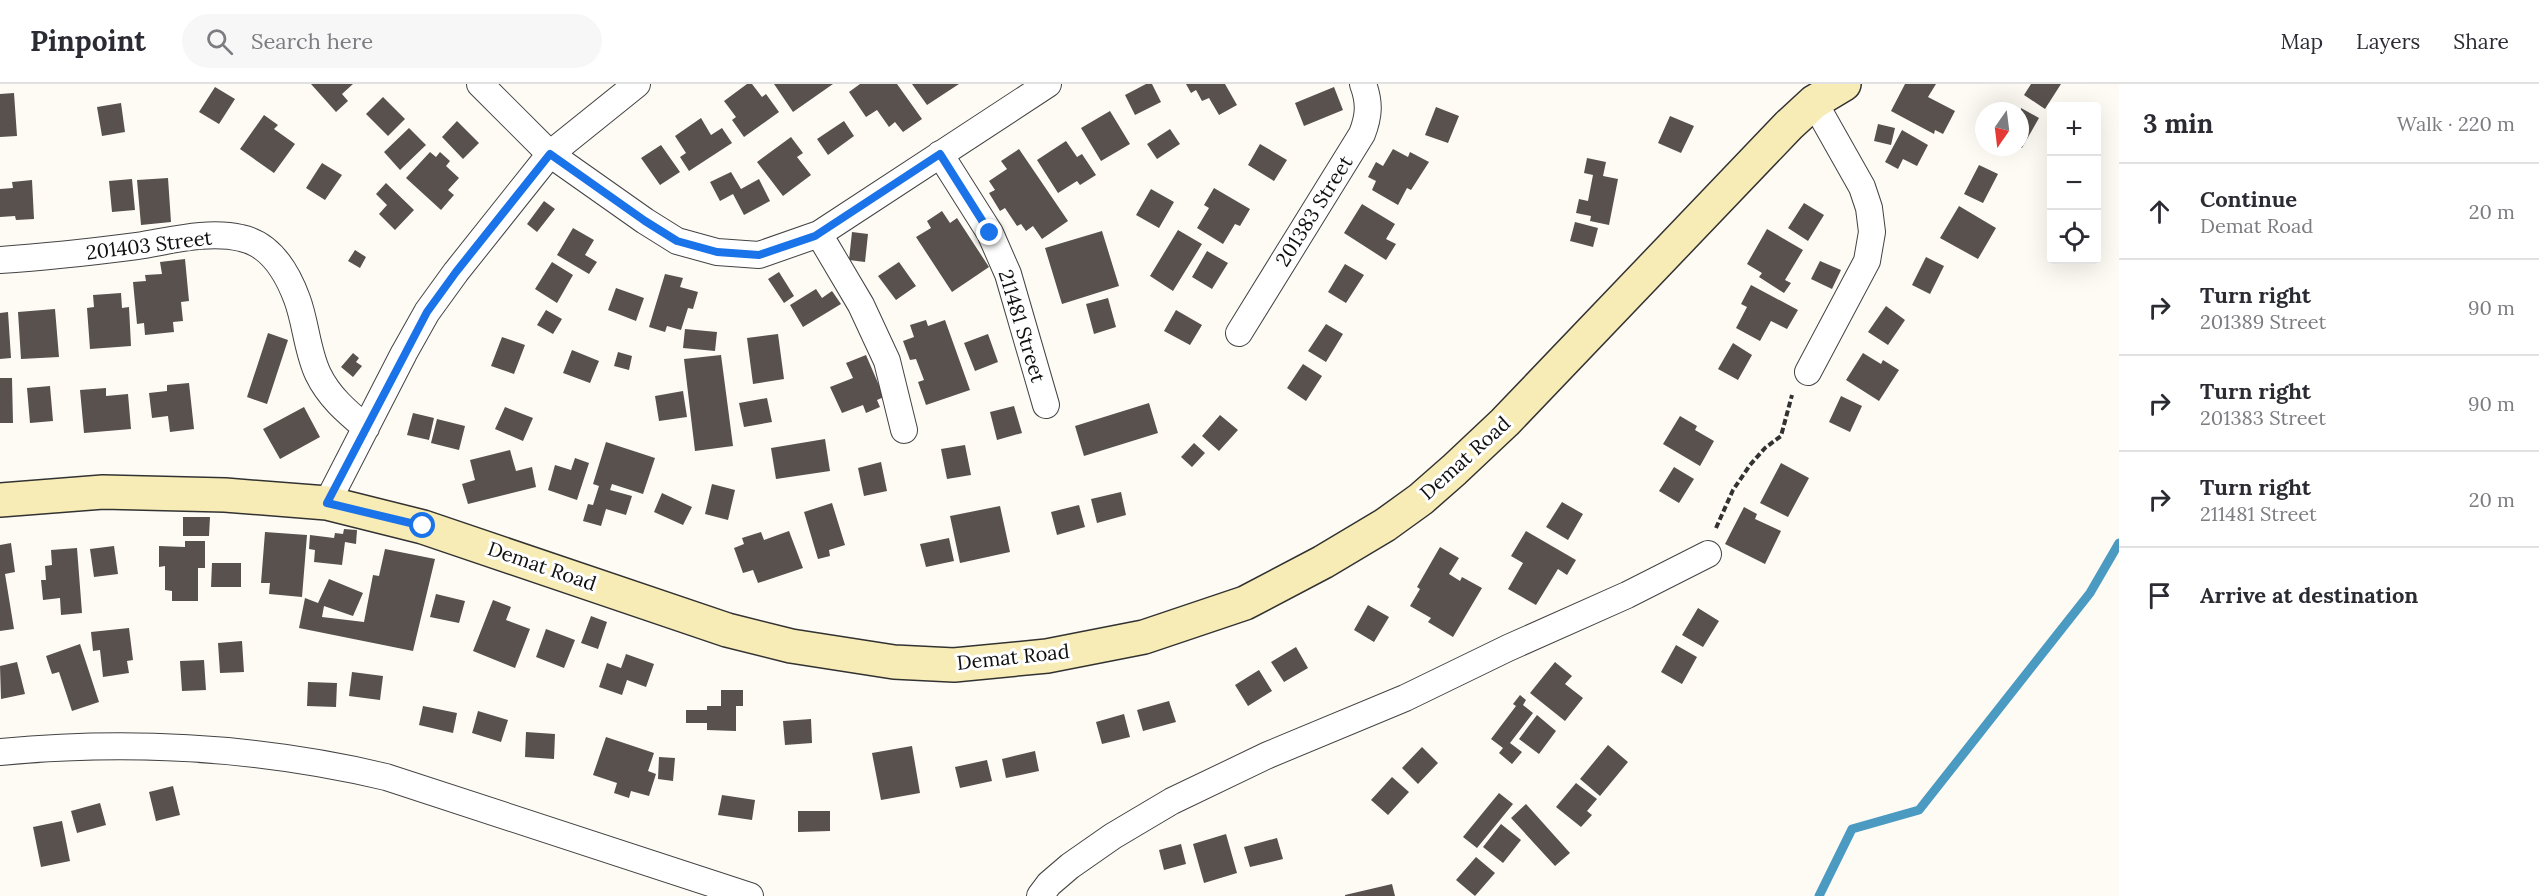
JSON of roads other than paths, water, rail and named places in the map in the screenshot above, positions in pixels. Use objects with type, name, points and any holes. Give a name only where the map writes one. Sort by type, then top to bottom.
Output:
[{"type":"street","points":[[480,84],[550,154],[677,241],[717,252],[759,255],[819,234],[1048,84]]},
{"type":"street","points":[[327,503],[427,312],[456,272],[550,154],[637,84]]},
{"type":"street","name":"201383 Street","points":[[1239,333],[1362,135],[1367,120],[1369,101],[1363,84]]},
{"type":"street","name":"Demat Road","points":[[0,500],[104,492],[225,495],[327,503],[423,526],[727,630],[791,646],[894,662],[954,665],[1047,656],[1144,637],[1245,603],[1323,562],[1385,525],[1421,499],[1505,422],[1746,168],[1814,102],[1844,84]]},
{"type":"street","points":[[1808,372],[1867,261],[1872,232],[1869,208],[1862,188],[1814,102]]},
{"type":"street","name":"211481 Street","points":[[940,154],[990,233],[1008,274],[1046,405]]},
{"type":"street","points":[[819,234],[861,305],[887,361],[904,430]]},
{"type":"street","name":"201403 Street","points":[[0,260],[63,256],[214,235],[242,238],[261,246],[277,260],[291,283],[303,314],[317,373],[334,400],[366,428]]},
{"type":"street","points":[[1040,896],[1049,884],[1070,866],[1113,836],[1172,801],[1268,755],[1405,698],[1508,648],[1627,595],[1708,554]]},
{"type":"street","points":[[0,752],[130,745],[270,755],[343,767],[398,780],[750,896]]},
{"type":"waterway","points":[[1819,896],[1852,829],[1919,810],[2090,593],[2119,543]]}]
